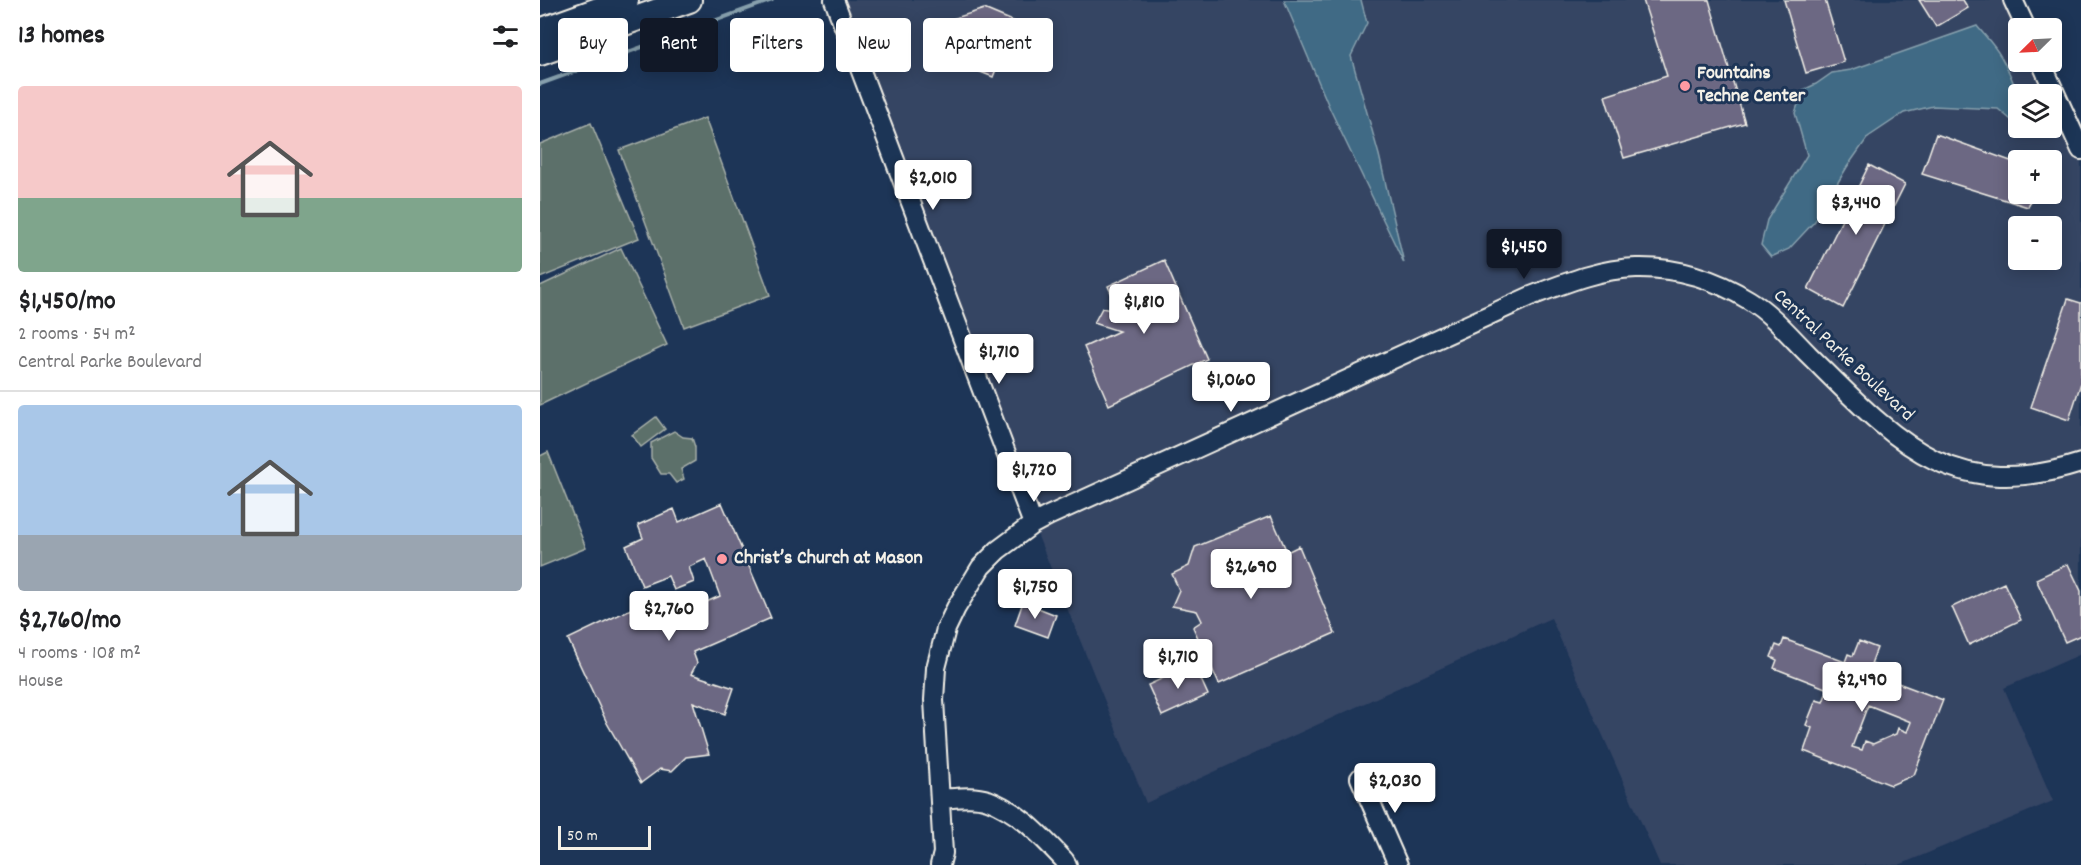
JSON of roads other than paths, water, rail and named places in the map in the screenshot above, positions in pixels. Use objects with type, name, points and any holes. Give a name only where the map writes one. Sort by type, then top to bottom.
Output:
[{"type":"main road","points":[[540,31],[626,0]]},
{"type":"main road","points":[[540,53],[689,0]]},
{"type":"street","points":[[834,0],[1033,524]]},
{"type":"street","points":[[2013,0],[2021,18]]},
{"type":"street","points":[[2046,72],[2081,150]]},
{"type":"street","name":"Central Parke Boulevard","points":[[940,865],[943,853],[934,700],[936,668],[946,629],[967,588],[981,567],[998,549],[1033,524],[1113,486],[1531,296],[1592,274],[1628,268],[1656,268],[1683,272],[1718,284],[1750,301],[1772,318],[1885,429],[1900,441],[1933,460],[1959,470],[2006,477],[2053,472],[2081,463]]},
{"type":"street","points":[[1360,778],[1398,865]]},
{"type":"street","points":[[941,799],[987,800],[1024,819],[1067,865]]},
{"type":"waterway","points":[[540,84],[772,0]]},
{"type":"place","name":"Fountains Techne Center","points":[[1685,86]]},
{"type":"place","name":"Christ’s Church at Mason","points":[[722,559]]}]
